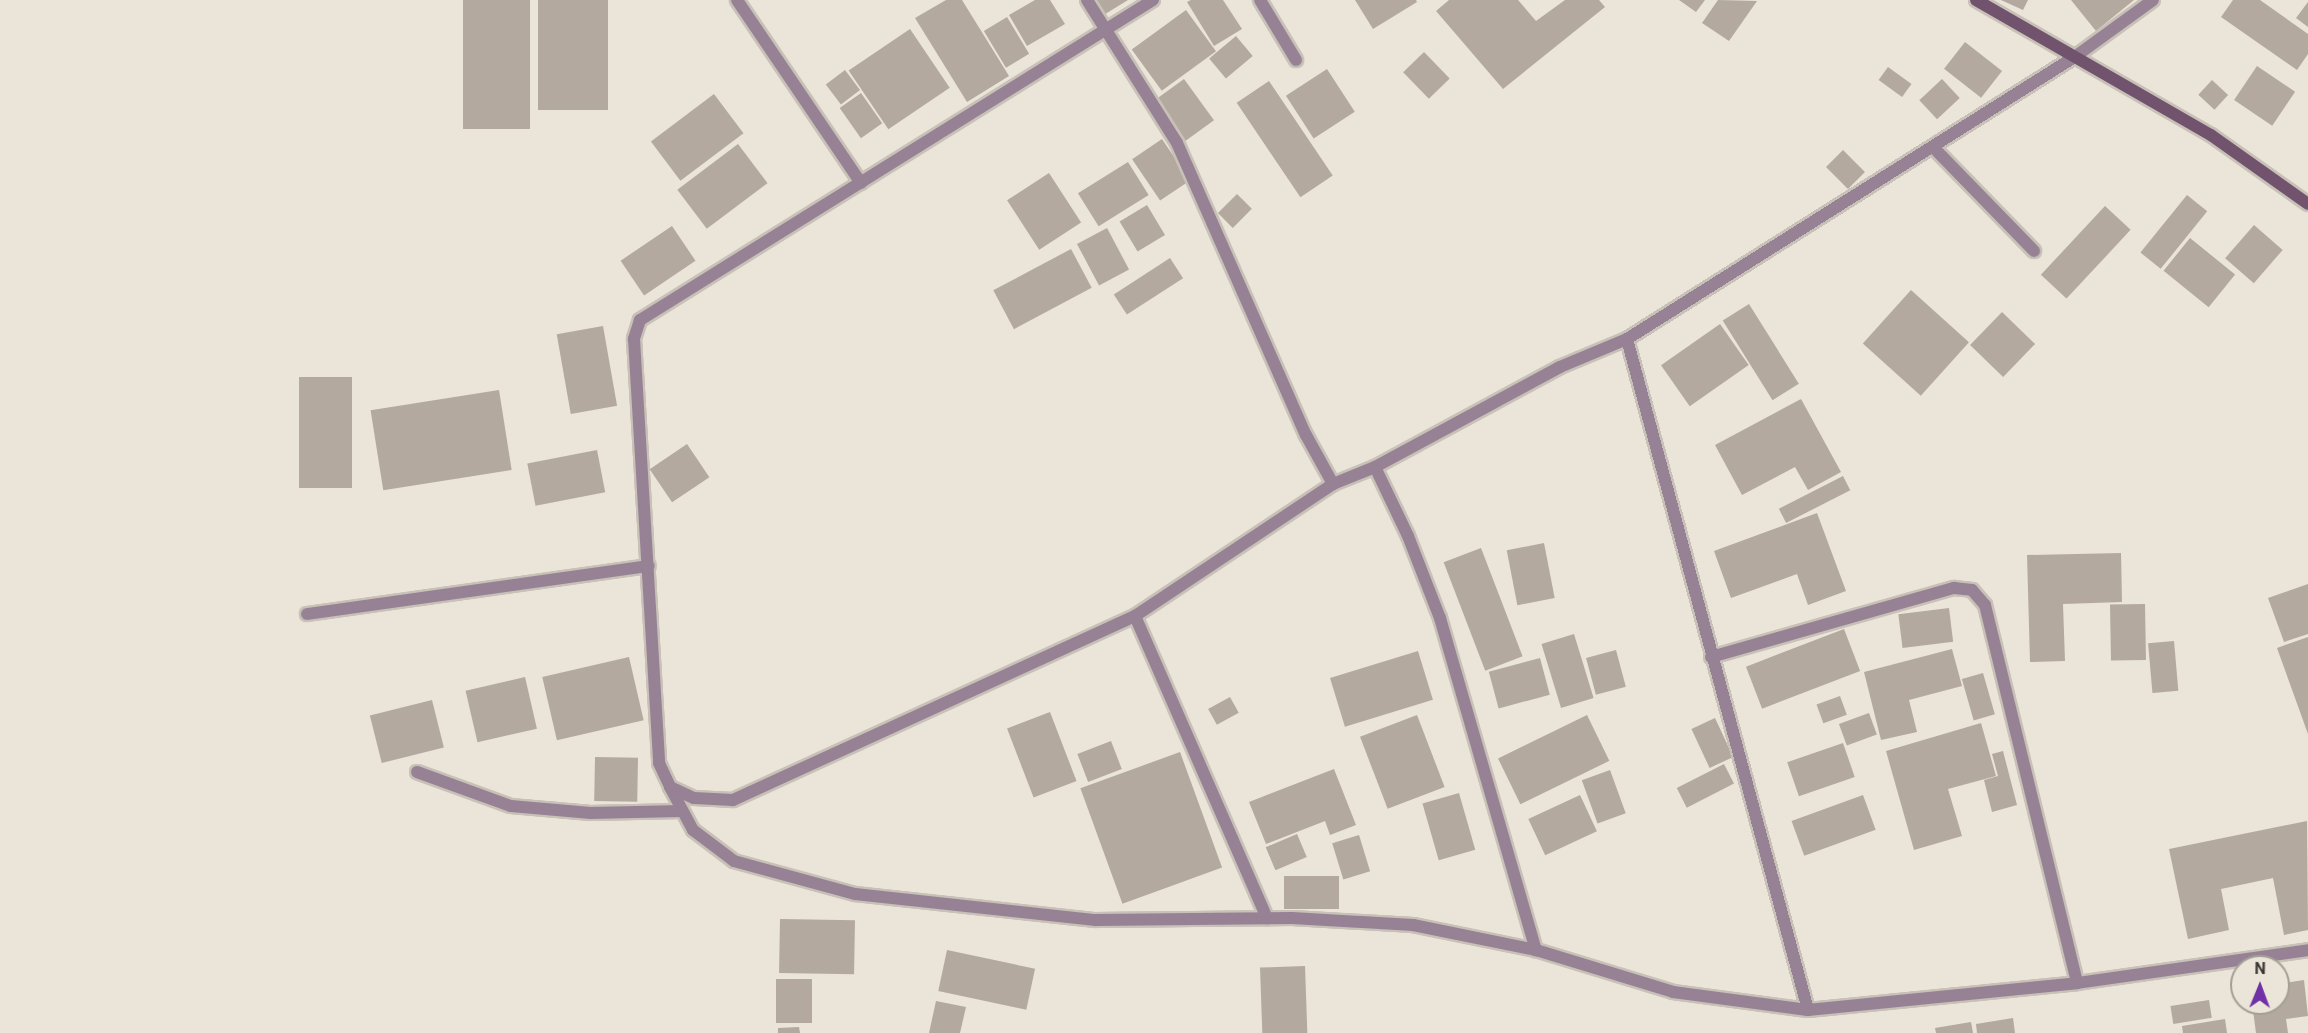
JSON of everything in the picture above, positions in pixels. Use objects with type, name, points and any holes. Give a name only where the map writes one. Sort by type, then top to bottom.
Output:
[{"type":"street","points":[[737,0],[861,183]]},
{"type":"street","points":[[1087,0],[1176,143],[1306,435],[1333,484]]},
{"type":"street","points":[[1153,0],[640,320],[634,339],[659,763],[681,811],[693,830],[734,861],[855,894],[1096,920],[1267,918],[1413,925],[1536,951],[1673,992],[1808,1010],[2077,983],[2308,950]]},
{"type":"street","points":[[1260,0],[1296,60]]},
{"type":"street","points":[[1976,0],[2211,135],[2308,204]]},
{"type":"street","points":[[670,787],[694,798],[733,800],[1135,616],[1333,484],[1375,467],[1560,367],[1627,339],[2076,56],[2153,0]]},
{"type":"street","points":[[1933,147],[2034,251]]},
{"type":"street","points":[[1627,339],[1808,1010]]},
{"type":"street","points":[[1375,467],[1440,618],[1536,951]]},
{"type":"street","points":[[307,614],[649,566]]},
{"type":"street","points":[[1712,657],[1954,588],[1972,590],[1985,605],[2077,983]]},
{"type":"street","points":[[1135,616],[1267,918]]},
{"type":"street","points":[[417,772],[511,806],[591,813],[681,811]]},
{"type":"building","points":[[463,0],[530,0],[530,129],[463,129]]},
{"type":"building","points":[[538,0],[608,0],[608,110],[538,110]]},
{"type":"building","points":[[946,0],[962,0],[1009,76],[967,102],[915,18]]},
{"type":"building","points":[[1035,0],[1050,0],[1065,24],[1027,46],[1009,15]]},
{"type":"building","points":[[1093,0],[1128,0],[1102,16]]},
{"type":"building","points":[[1223,0],[1242,29],[1214,46],[1187,2]]},
{"type":"building","points":[[1355,0],[1416,0],[1417,2],[1373,29]]},
{"type":"building","points":[[1449,0],[1518,0],[1536,21],[1565,0],[1599,0],[1605,7],[1503,89],[1436,11]]},
{"type":"building","points":[[1679,0],[1705,0],[1696,12]]},
{"type":"building","points":[[1718,0],[1757,1],[1729,41],[1702,23]]},
{"type":"building","points":[[2001,0],[2028,0],[2023,10]]},
{"type":"building","points":[[2071,0],[2134,0],[2096,31]]},
{"type":"building","points":[[2233,0],[2260,0],[2308,34],[2308,54],[2297,70],[2221,17]]},
{"type":"building","points":[[2308,2],[2308,27],[2296,18]]},
{"type":"building","points":[[1186,10],[1216,51],[1162,91],[1132,49]]},
{"type":"building","points":[[1007,17],[1029,54],[1006,68],[984,31]]},
{"type":"building","points":[[910,29],[950,88],[888,129],[849,70]]},
{"type":"building","points":[[1236,36],[1253,56],[1226,78],[1209,58]]},
{"type":"building","points":[[1965,42],[2002,71],[1981,98],[1944,69]]},
{"type":"building","points":[[1424,52],[1450,79],[1429,99],[1403,72]]},
{"type":"building","points":[[2257,66],[2295,92],[2272,126],[2234,100]]},
{"type":"building","points":[[1888,67],[1911,84],[1902,97],[1879,80]]},
{"type":"building","points":[[1327,69],[1355,112],[1314,138],[1286,96]]},
{"type":"building","points":[[845,70],[860,90],[841,104],[826,84]]},
{"type":"building","points":[[1184,79],[1214,120],[1186,141],[1156,100]]},
{"type":"building","points":[[1942,79],[1960,98],[1937,119],[1919,100]]},
{"type":"building","points":[[2212,80],[2228,95],[2214,110],[2198,95]]},
{"type":"building","points":[[1269,81],[1333,176],[1300,197],[1237,103]]},
{"type":"building","points":[[861,93],[882,123],[861,138],[840,108]]},
{"type":"building","points":[[714,94],[743,133],[680,181],[651,142]]},
{"type":"building","points":[[1162,139],[1190,180],[1160,201],[1132,159]]},
{"type":"building","points":[[738,144],[767,183],[707,229],[677,190]]},
{"type":"building","points":[[1843,150],[1865,172],[1848,189],[1826,167]]},
{"type":"building","points":[[1128,162],[1149,195],[1099,226],[1078,193]]},
{"type":"building","points":[[1049,173],[1081,222],[1039,250],[1007,200]]},
{"type":"building","points":[[1237,194],[1252,209],[1233,228],[1218,213]]},
{"type":"building","points":[[2187,195],[2207,211],[2161,269],[2140,253]]},
{"type":"building","points":[[1147,205],[1165,235],[1138,251],[1120,221]]},
{"type":"building","points":[[2105,206],[2131,230],[2066,299],[2041,275]]},
{"type":"building","points":[[2254,225],[2283,250],[2254,283],[2225,258]]},
{"type":"building","points":[[672,226],[695,261],[644,295],[621,261]]},
{"type":"building","points":[[1107,228],[1129,269],[1099,285],[1077,244]]},
{"type":"building","points":[[2190,238],[2235,275],[2209,307],[2164,271]]},
{"type":"building","points":[[1071,249],[1092,288],[1014,329],[993,290]]},
{"type":"building","points":[[1170,258],[1183,278],[1127,315],[1114,294]]},
{"type":"building","points":[[1911,290],[1969,342],[1921,396],[1863,344]]},
{"type":"building","points":[[1749,304],[1799,384],[1773,400],[1723,320]]},
{"type":"building","points":[[2002,312],[2035,344],[2003,377],[1970,345]]},
{"type":"building","points":[[1720,324],[1749,365],[1690,406],[1661,365]]},
{"type":"building","points":[[603,326],[617,406],[571,414],[557,334]]},
{"type":"building","points":[[299,377],[352,377],[352,488],[299,488]]},
{"type":"building","points":[[499,390],[512,470],[383,490],[371,410]]},
{"type":"building","points":[[1801,399],[1841,472],[1808,490],[1795,467],[1742,495],[1715,445]]},
{"type":"building","points":[[687,444],[709,477],[672,502],[650,469]]},
{"type":"building","points":[[597,450],[605,492],[536,506],[527,464]]},
{"type":"building","points":[[1843,476],[1850,490],[1786,523],[1779,509]]},
{"type":"building","points":[[1817,513],[1846,591],[1808,605],[1797,574],[1731,598],[1714,551]]},
{"type":"building","points":[[1544,543],[1555,598],[1517,605],[1507,550]]},
{"type":"building","points":[[1481,548],[1523,656],[1485,671],[1444,562]]},
{"type":"building","points":[[2121,553],[2122,602],[2063,604],[2065,661],[2030,662],[2027,555]]},
{"type":"building","points":[[2308,584],[2308,634],[2284,642],[2268,598]]},
{"type":"building","points":[[2145,604],[2146,660],[2111,661],[2110,605]]},
{"type":"building","points":[[1949,608],[1953,642],[1903,648],[1898,614]]},
{"type":"building","points":[[1844,629],[1860,671],[1762,709],[1746,667]]},
{"type":"building","points":[[1574,634],[1594,698],[1561,708],[1541,644]]},
{"type":"building","points":[[2308,637],[2308,734],[2277,648]]},
{"type":"building","points":[[2174,641],[2178,691],[2152,693],[2148,643]]},
{"type":"building","points":[[1952,649],[1962,686],[1909,700],[1917,732],[1881,740],[1864,672]]},
{"type":"building","points":[[1616,650],[1626,687],[1596,695],[1586,658]]},
{"type":"building","points":[[1418,651],[1433,700],[1345,727],[1330,678]]},
{"type":"building","points":[[629,657],[644,720],[557,740],[542,677]]},
{"type":"building","points":[[1540,658],[1550,695],[1499,708],[1489,672]]},
{"type":"building","points":[[1983,673],[1995,714],[1974,720],[1962,679]]},
{"type":"building","points":[[525,677],[537,729],[477,742],[466,691]]},
{"type":"building","points":[[1840,696],[1847,715],[1823,723],[1817,705]]},
{"type":"building","points":[[1230,697],[1239,713],[1217,725],[1208,709]]},
{"type":"building","points":[[432,700],[444,748],[382,763],[370,715]]},
{"type":"building","points":[[1050,712],[1077,781],[1034,798],[1007,728]]},
{"type":"building","points":[[1869,713],[1877,735],[1847,746],[1839,724]]},
{"type":"building","points":[[1417,715],[1445,787],[1388,809],[1360,737]]},
{"type":"building","points":[[1587,715],[1609,761],[1520,804],[1498,758]]},
{"type":"building","points":[[1715,718],[1733,757],[1710,768],[1691,729]]},
{"type":"building","points":[[1981,723],[1996,776],[1948,789],[1962,836],[1914,850],[1886,751]]},
{"type":"building","points":[[1111,741],[1122,769],[1088,782],[1077,754]]},
{"type":"building","points":[[1843,743],[1855,777],[1799,796],[1787,762]]},
{"type":"building","points":[[2003,751],[2017,805],[1992,812],[1984,780],[1998,776],[1992,754]]},
{"type":"building","points":[[1180,752],[1222,868],[1122,904],[1080,788]]},
{"type":"building","points":[[595,757],[638,758],[637,802],[594,801]]},
{"type":"building","points":[[1724,764],[1734,784],[1687,808],[1677,788]]},
{"type":"building","points":[[1334,769],[1356,825],[1330,835],[1325,821],[1266,844],[1249,802]]},
{"type":"building","points":[[1610,770],[1626,813],[1598,823],[1582,780]]},
{"type":"building","points":[[1459,793],[1475,850],[1439,860],[1422,803]]},
{"type":"building","points":[[1580,795],[1597,831],[1545,855],[1528,819]]},
{"type":"building","points":[[1863,795],[1876,830],[1804,856],[1792,821]]},
{"type":"building","points":[[2307,821],[2308,930],[2284,935],[2273,878],[2221,889],[2229,930],[2188,939],[2169,849]]},
{"type":"building","points":[[1297,834],[1307,857],[1275,870],[1266,847]]},
{"type":"building","points":[[1359,835],[1370,871],[1343,880],[1332,843]]},
{"type":"building","points":[[1284,876],[1339,876],[1339,909],[1284,909]]},
{"type":"building","points":[[780,919],[855,920],[854,974],[779,973]]},
{"type":"building","points":[[947,950],[1035,969],[1026,1010],[938,991]]},
{"type":"building","points":[[1305,966],[1307,1033],[1262,1033],[1260,968]]},
{"type":"building","points":[[776,979],[812,979],[812,1023],[776,1023]]},
{"type":"building","points":[[2304,980],[2308,1016],[2286,1019],[2288,1033],[2256,1033],[2254,1015],[2290,1015],[2290,982]]},
{"type":"building","points":[[2209,1000],[2212,1018],[2173,1024],[2170,1006]]},
{"type":"building","points":[[936,1001],[966,1007],[960,1033],[929,1033]]},
{"type":"building","points":[[2013,1018],[2015,1033],[1977,1033],[1976,1024]]},
{"type":"building","points":[[2225,1019],[2227,1033],[2183,1033],[2182,1026]]},
{"type":"building","points":[[1971,1022],[1973,1033],[1936,1033],[1935,1028]]},
{"type":"building","points":[[799,1027],[800,1033],[778,1033],[778,1028]]}]
